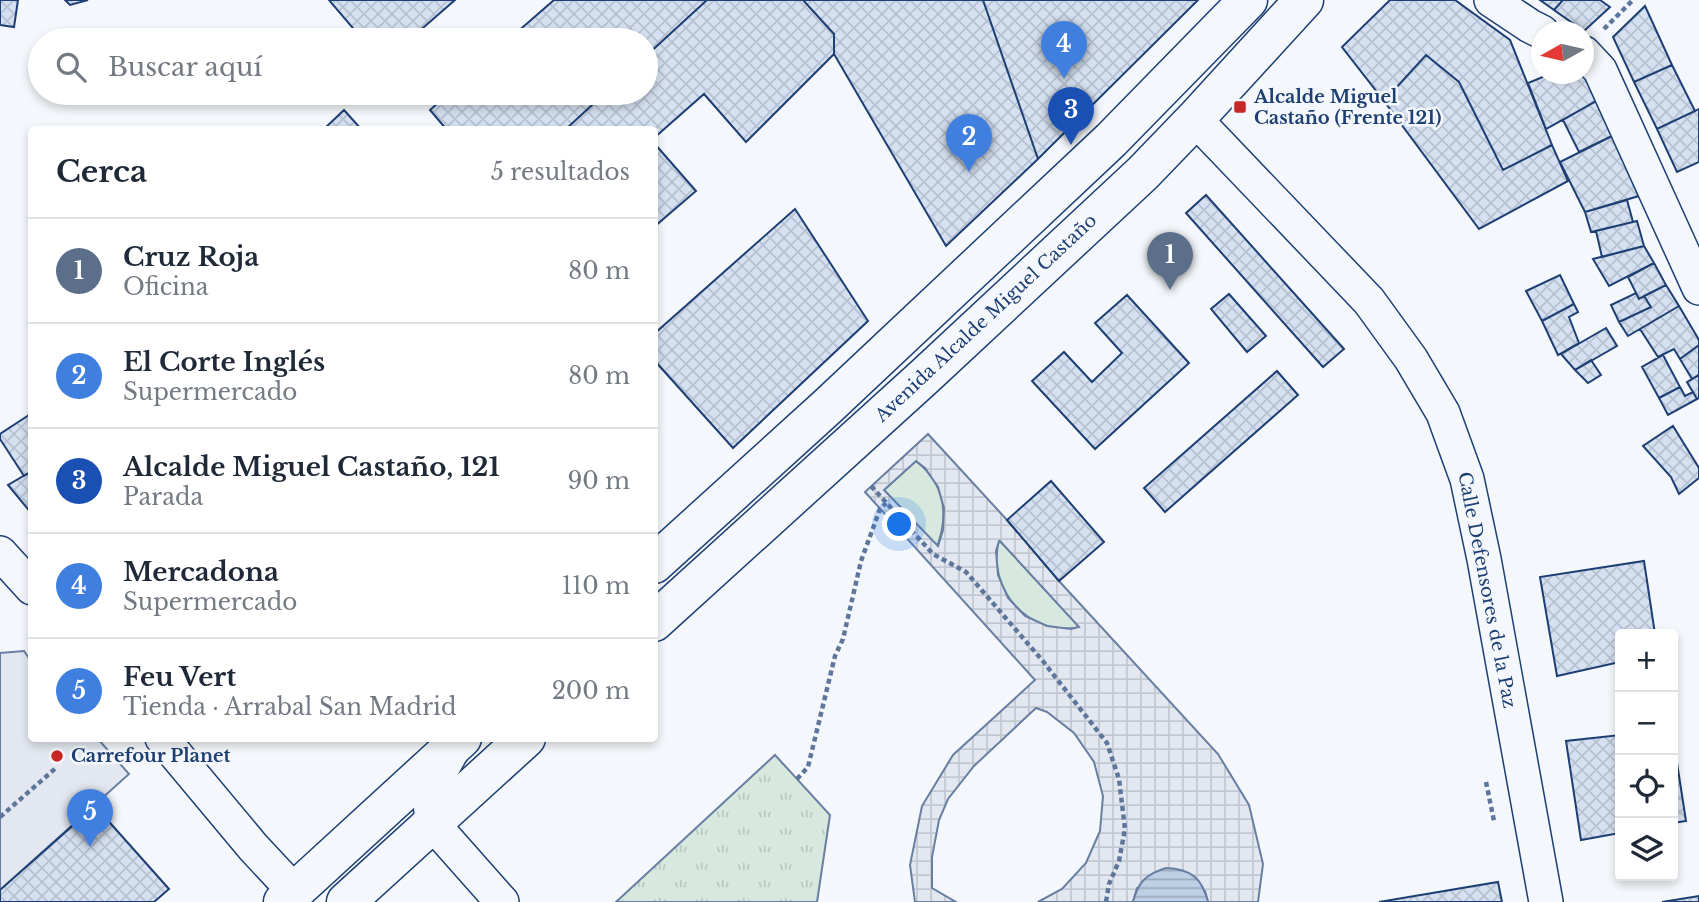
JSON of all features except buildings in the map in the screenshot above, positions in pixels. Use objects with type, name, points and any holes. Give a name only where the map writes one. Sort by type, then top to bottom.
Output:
[{"type":"main road","points":[[658,560],[827,407],[1111,140],[1248,0]]},
{"type":"main road","name":"Avenida Alcalde Miguel Castaño","points":[[658,618],[934,368],[1143,173],[1304,0]]},
{"type":"main road","points":[[291,898],[458,742]]},
{"type":"main road","points":[[346,902],[522,742]]},
{"type":"street","points":[[1491,0],[1531,26]]},
{"type":"street","points":[[1594,54],[1699,288]]},
{"type":"street","name":"Calle Defensores de la Paz","points":[[1195,119],[1369,301],[1411,359],[1443,413],[1468,479],[1546,902]]},
{"type":"street","points":[[0,553],[28,584]]},
{"type":"street","points":[[165,742],[253,847],[291,898],[343,887],[376,874]]},
{"type":"street","points":[[458,742],[437,778],[430,802],[432,823],[502,902]]},
{"type":"path","points":[[1594,40],[1633,0]]},
{"type":"path","points":[[871,486],[933,554],[966,572],[1042,660],[1107,743],[1119,779],[1125,829],[1119,861],[1109,884],[1106,902]]},
{"type":"path","points":[[797,779],[808,767],[862,561],[880,509],[886,502]]},
{"type":"path","points":[[0,817],[57,767]]},
{"type":"path","points":[[1486,782],[1494,821]]},
{"type":"green space","points":[[916,461],[933,480],[942,500],[943,523],[937,547],[884,490]]},
{"type":"green space","points":[[999,540],[1080,627],[1044,625],[1015,606],[1005,592],[999,576]]},
{"type":"green space","points":[[775,755],[830,815],[817,902],[616,902]]},
{"type":"shaded area","points":[[928,434],[1218,754],[1249,805],[1263,864],[1258,902],[1208,902],[1205,891],[1137,888],[1133,902],[1038,902],[1062,889],[1086,863],[1100,831],[1103,796],[1094,762],[1074,733],[1047,712],[1036,708],[974,766],[948,799],[939,820],[932,857],[932,888],[956,902],[915,902],[910,865],[922,806],[953,755],[1035,680],[865,492]],"holes":[[[916,461],[925,468],[938,487],[944,508],[943,530],[938,546],[884,490]],[[1000,541],[1079,627],[1071,629],[1047,626],[1025,616],[1008,598],[998,575],[996,551]]]},
{"type":"shaded area","name":"Carrefour Planet","points":[[24,651],[28,657],[28,742],[101,742],[129,774],[0,890],[0,653]]},
{"type":"water","points":[[1166,868],[1182,870],[1194,876],[1208,902],[1133,902],[1137,889],[1144,880]]},
{"type":"place","name":"Mercadona","points":[[1064,79]]},
{"type":"place","name":"Alcalde Miguel Castaño (Frente 121)","points":[[1240,107]]},
{"type":"place","name":"Alcalde Miguel Castaño, 121","points":[[1071,145]]},
{"type":"place","name":"El Corte Inglés","points":[[969,172]]},
{"type":"place","name":"Cruz Roja","points":[[1170,290]]},
{"type":"place","name":"Carrefour Planet","points":[[57,756]]},
{"type":"place","name":"Feu Vert","points":[[90,847]]}]
